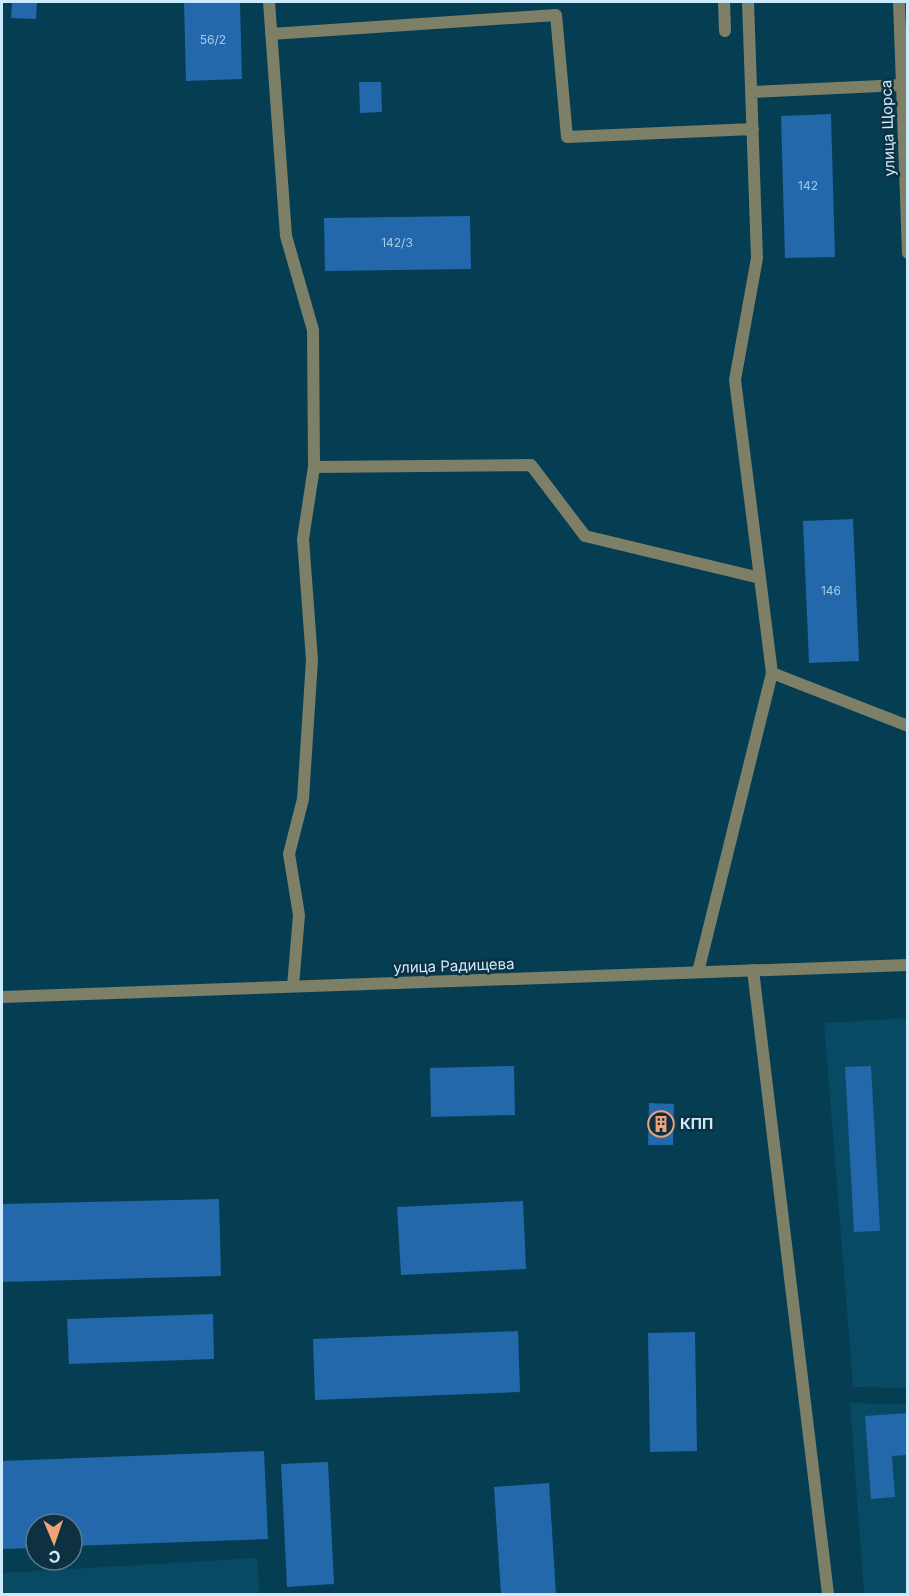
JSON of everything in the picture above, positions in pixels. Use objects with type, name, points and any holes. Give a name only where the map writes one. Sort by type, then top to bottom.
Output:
[{"type":"street","points":[[269,2],[286,236],[313,330],[314,467],[303,539],[312,660],[303,799],[289,854],[299,915],[293,986]]},
{"type":"street","points":[[724,2],[725,32]]},
{"type":"street","points":[[698,972],[772,673],[735,380],[757,258],[748,2]]},
{"type":"street","name":"улица Щорса","points":[[899,2],[908,253]]},
{"type":"street","points":[[271,34],[556,15],[567,137],[753,129]]},
{"type":"street","points":[[752,92],[902,85]]},
{"type":"street","points":[[314,467],[531,465],[585,536],[760,578]]},
{"type":"street","points":[[772,673],[908,726]]},
{"type":"street","name":"улица Радищева","points":[[2,997],[908,964]]},
{"type":"street","points":[[753,970],[828,1594]]},
{"type":"shaded area","points":[[907,1018],[907,1388],[853,1387],[824,1023]]},
{"type":"shaded area","points":[[850,1403],[907,1404],[907,1594],[864,1594]]},
{"type":"shaded area","points":[[257,1558],[260,1594],[2,1594],[2,1573],[84,1572],[84,1568]]},
{"type":"building","points":[[12,2],[37,2],[36,19],[11,18]]},
{"type":"building","points":[[184,2],[240,2],[242,79],[186,81]]},
{"type":"building","points":[[359,82],[381,82],[382,112],[360,113]]},
{"type":"building","points":[[831,114],[835,257],[785,258],[781,116]]},
{"type":"building","points":[[470,216],[471,269],[325,271],[324,218]]},
{"type":"building","points":[[853,519],[859,661],[809,663],[803,521]]},
{"type":"building","points":[[514,1066],[515,1115],[431,1117],[430,1068]]},
{"type":"building","points":[[871,1066],[880,1231],[854,1232],[845,1067]]},
{"type":"building","name":"КПП","points":[[649,1103],[674,1104],[673,1145],[648,1145]]},
{"type":"building","points":[[219,1199],[221,1276],[2,1282],[2,1204]]},
{"type":"building","points":[[523,1201],[526,1269],[401,1275],[397,1207]]},
{"type":"building","points":[[213,1314],[214,1359],[69,1364],[67,1319]]},
{"type":"building","points":[[518,1331],[520,1392],[315,1400],[313,1339]]},
{"type":"building","points":[[695,1332],[697,1451],[650,1452],[648,1333]]},
{"type":"building","points":[[908,1413],[908,1455],[892,1456],[895,1497],[871,1499],[865,1416]]},
{"type":"building","points":[[264,1451],[268,1539],[84,1546],[84,1512],[24,1512],[24,1548],[2,1549],[2,1461]]},
{"type":"building","points":[[328,1462],[334,1584],[287,1587],[281,1464]]},
{"type":"building","points":[[549,1483],[556,1594],[501,1594],[494,1487]]},
{"type":"place","name":"КПП","points":[[661,1124]]}]
